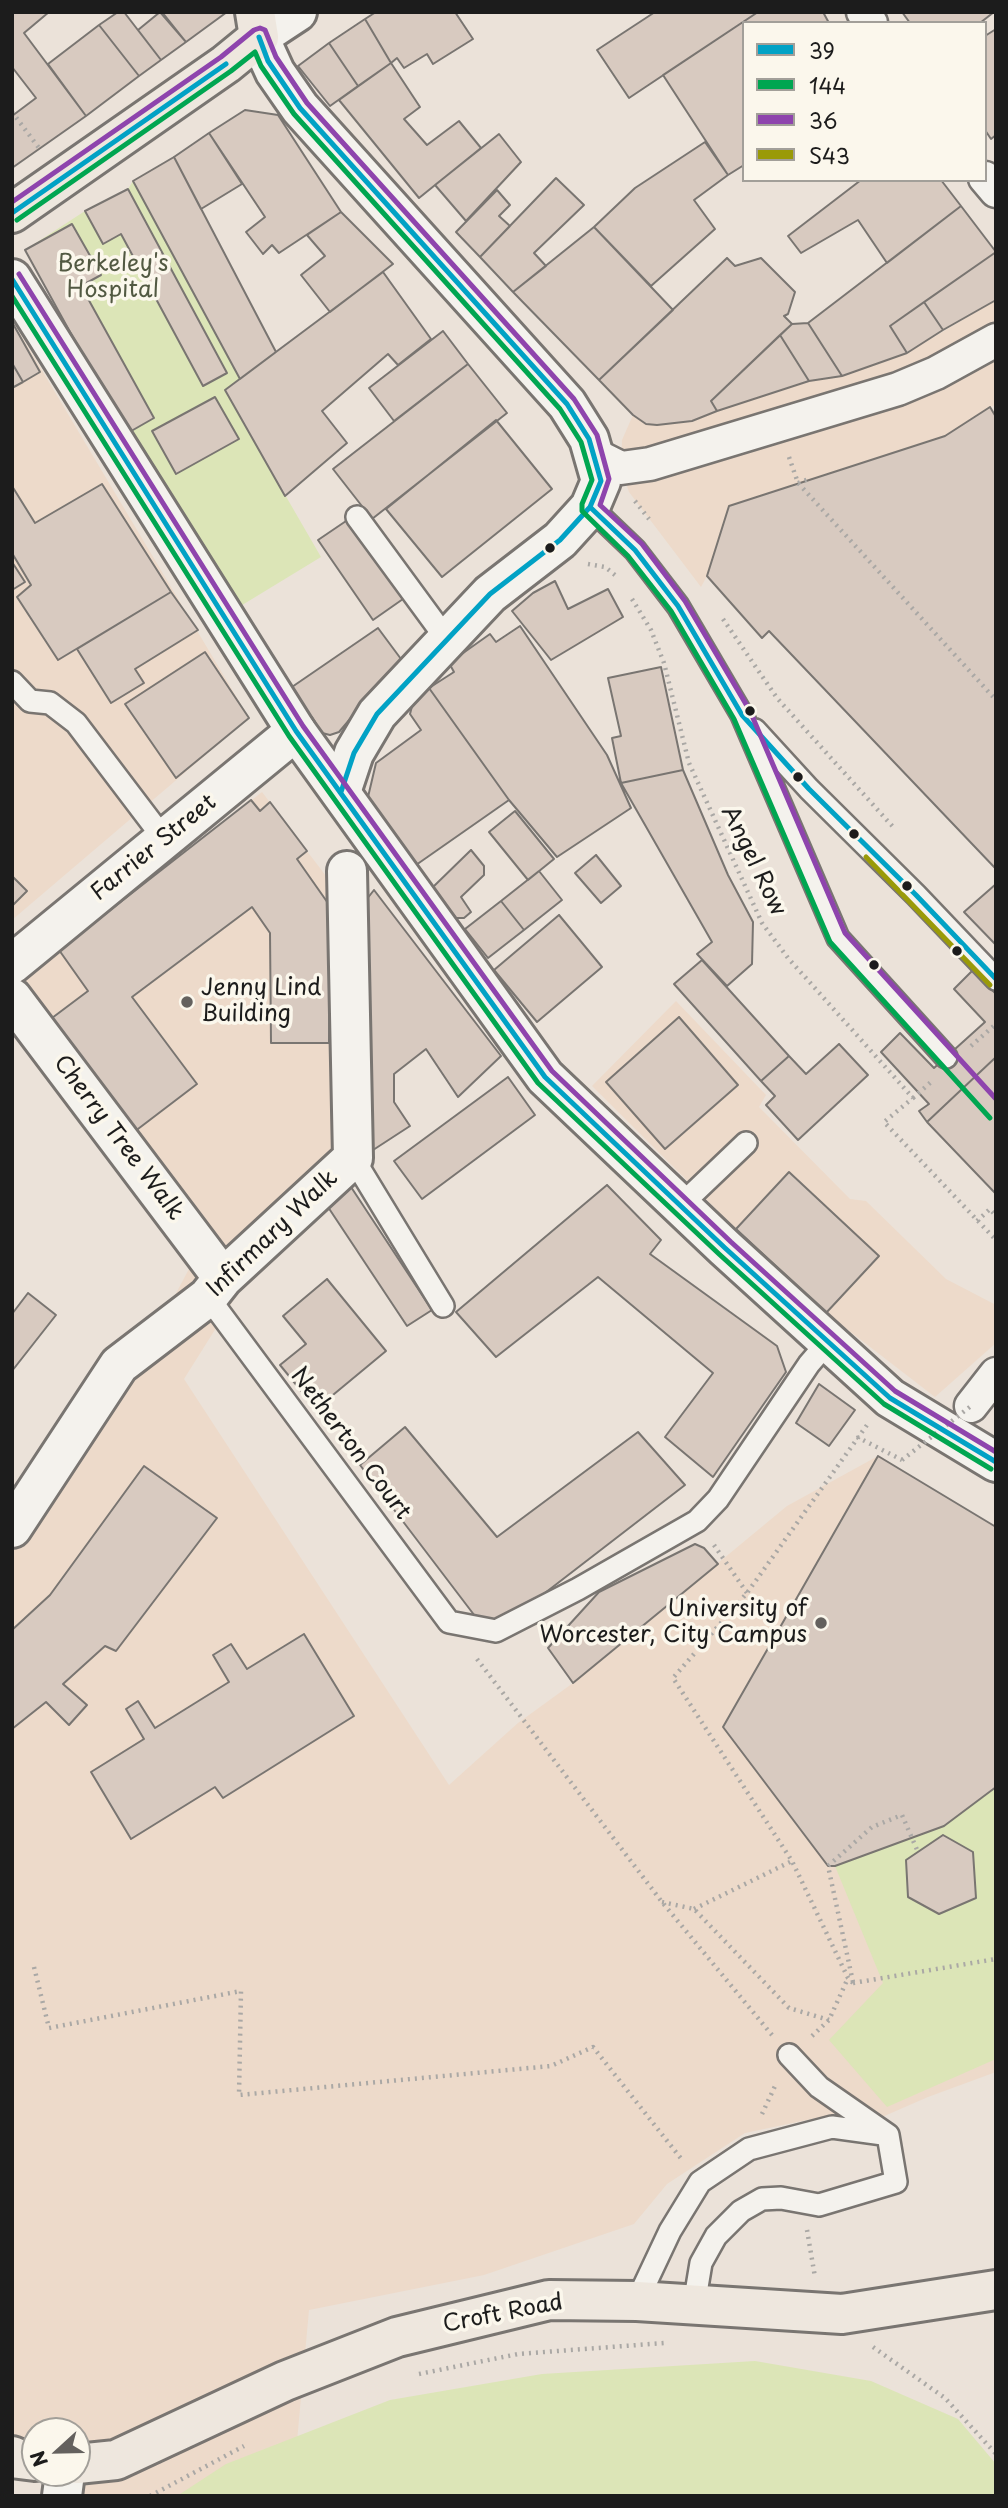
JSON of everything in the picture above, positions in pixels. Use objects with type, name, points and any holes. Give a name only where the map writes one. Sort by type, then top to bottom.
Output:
[{"type":"main road","points":[[12,213],[226,64],[257,25]]},
{"type":"main road","name":"Croft Road","points":[[91,2463],[116,2460],[285,2381],[397,2337],[549,2300],[637,2301],[842,2314],[996,2290]]},
{"type":"street","points":[[297,12],[257,25],[275,72],[300,108],[566,404],[589,439],[608,461],[650,464],[898,388],[936,373],[996,340]]},
{"type":"street","points":[[12,279],[296,731],[545,1077],[680,1206],[890,1398],[996,1462]]},
{"type":"street","points":[[341,793],[354,753],[377,714],[490,594],[545,553],[590,507],[608,461]]},
{"type":"street","name":"Farrier Street","points":[[12,964],[296,731]]},
{"type":"street","name":"Infirmary Walk","points":[[12,1528],[119,1365],[216,1287],[353,1158],[346,871]]},
{"type":"street","name":"Cherry Tree Walk","points":[[12,998],[216,1287]]},
{"type":"street","points":[[971,1406],[996,1374]]},
{"type":"lane","points":[[590,507],[635,550],[678,606],[742,715],[838,937],[946,1056]]},
{"type":"lane","points":[[357,517],[448,641]]},
{"type":"lane","points":[[12,682],[30,701],[50,703],[76,723],[164,839]]},
{"type":"lane","points":[[742,715],[809,789],[996,979]]},
{"type":"lane","points":[[680,1206],[746,1143]]},
{"type":"lane","points":[[353,1158],[443,1306]]},
{"type":"lane","name":"Netherton Court","points":[[216,1287],[449,1622]]},
{"type":"lane","points":[[449,1622],[496,1631],[578,1589],[697,1521],[718,1499],[809,1364],[828,1342]]},
{"type":"lane","points":[[694,2305],[701,2263],[716,2236],[741,2211],[762,2200],[781,2198],[819,2205],[896,2182],[888,2135],[819,2087],[789,2055]]},
{"type":"lane","points":[[637,2301],[670,2231],[700,2182],[749,2149],[832,2127],[888,2135]]},
{"type":"path","points":[[608,461],[653,524]]},
{"type":"path","points":[[808,479],[799,484],[996,700]]},
{"type":"path","points":[[545,553],[557,573],[570,566],[589,564],[605,568],[621,583]]},
{"type":"path","name":"Angel Row","points":[[628,591],[651,630],[664,663],[689,763],[762,923],[788,958],[913,1098],[884,1122],[996,1240]]},
{"type":"path","points":[[716,609],[777,698],[903,837]]},
{"type":"path","points":[[977,1221],[990,1209],[996,1216]]},
{"type":"path","points":[[853,1983],[848,1978],[792,1861],[673,1678],[747,1593],[857,1437],[902,1460],[971,1406]]},
{"type":"path","points":[[714,1545],[747,1593]]},
{"type":"path","points":[[449,1622],[662,1902],[789,2055]]},
{"type":"path","points":[[853,1983],[828,1866],[872,1827],[902,1815],[918,1852]]},
{"type":"path","points":[[694,1909],[792,1861]]},
{"type":"path","points":[[662,1902],[694,1909],[789,2008],[830,2020],[848,1978]]},
{"type":"path","points":[[853,1983],[996,1959]]},
{"type":"path","points":[[34,1967],[49,2028],[241,1991],[239,2095],[551,2066],[593,2047],[691,2172]]},
{"type":"path","points":[[410,2376],[517,2354],[670,2343]]},
{"type":"path","points":[[868,2343],[945,2398],[996,2454]]},
{"type":"path","points":[[150,2496],[250,2442]]},
{"type":"shaded area","points":[[996,300],[996,404],[945,436],[729,506],[701,587],[629,492],[621,468],[622,440],[633,415],[646,424],[692,421],[809,381],[842,376],[907,353]]},
{"type":"shaded area","points":[[12,320],[249,718],[12,920]]},
{"type":"shaded area","name":"University of Worcester, City Campus","points":[[262,792],[342,897],[338,1153],[224,1248],[238,1293],[184,1379],[449,1785],[518,1723],[573,1683],[787,1506],[878,1456],[996,1527],[996,2072],[866,2124],[821,2117],[745,2133],[667,2184],[634,2224],[484,2275],[309,2310],[292,2496],[46,2496],[48,2487],[91,2487],[91,2417],[21,2417],[21,2460],[12,2452],[12,1548],[33,1529],[139,1363],[190,1267],[18,982]]},
{"type":"shaded area","points":[[676,1001],[766,1095],[759,1107],[850,1199],[866,1201],[946,1279],[996,1305],[996,1343],[935,1397],[826,1313],[736,1229],[592,1086]]},
{"type":"green space","name":"Berkeley's Hospital","points":[[133,181],[240,379],[225,391],[321,557],[234,610],[126,434],[25,250],[85,211],[128,189]]},
{"type":"green space","points":[[996,1787],[996,2059],[887,2107],[829,2040],[883,1983],[835,1866]]},
{"type":"green space","points":[[755,2361],[871,2381],[958,2419],[996,2464],[996,2496],[177,2496],[226,2464],[390,2400],[542,2374]]},
{"type":"building","points":[[12,12],[49,12],[24,33],[86,116],[12,168],[12,116],[36,98],[12,67]]},
{"type":"building","points":[[118,12],[124,12],[161,60],[139,76],[99,25]]},
{"type":"building","points":[[160,12],[186,42],[161,60],[138,30]]},
{"type":"building","points":[[162,12],[227,12],[186,42]]},
{"type":"building","points":[[376,12],[455,12],[473,39],[433,64],[427,54],[404,68],[397,58],[391,63],[365,19]]},
{"type":"building","points":[[655,12],[758,12],[629,98],[597,50]]},
{"type":"building","points":[[758,12],[823,12],[828,21],[744,21]]},
{"type":"building","points":[[902,12],[994,12],[983,21],[909,21]]},
{"type":"building","points":[[365,19],[391,63],[358,86],[329,43]]},
{"type":"building","points":[[742,23],[742,166],[728,175],[663,75]]},
{"type":"building","points":[[99,25],[139,76],[86,116],[48,64]]},
{"type":"building","points":[[996,29],[996,135],[991,139],[987,133],[987,35]]},
{"type":"building","points":[[329,43],[358,86],[330,106],[298,66]]},
{"type":"building","points":[[391,63],[420,107],[404,119],[427,145],[459,121],[481,148],[419,198],[339,100]]},
{"type":"building","points":[[245,110],[278,115],[341,212],[279,253],[272,245],[263,254],[246,232],[265,217],[209,133]]},
{"type":"building","points":[[209,133],[242,184],[201,209],[174,157]]},
{"type":"building","points":[[499,134],[521,162],[466,221],[435,185]]},
{"type":"building","points":[[705,142],[728,175],[694,200],[715,229],[651,286],[594,227],[635,188]]},
{"type":"building","points":[[174,157],[276,352],[240,379],[133,181]]},
{"type":"building","points":[[556,178],[584,205],[534,253],[546,266],[513,292],[480,257]]},
{"type":"building","points":[[858,182],[943,182],[961,206],[887,263],[858,220],[801,253],[788,236]]},
{"type":"building","points":[[128,189],[227,373],[203,386],[121,234],[103,244],[85,211]]},
{"type":"building","points":[[497,190],[510,205],[499,216],[510,226],[480,257],[456,232]]},
{"type":"building","points":[[961,206],[996,252],[890,326],[907,353],[842,376],[808,323]]},
{"type":"building","points":[[341,212],[393,264],[330,312],[301,275],[325,256],[307,235]]},
{"type":"building","points":[[72,224],[101,275],[81,286],[154,418],[126,434],[25,250]]},
{"type":"building","points":[[594,227],[673,310],[599,380],[513,292]]},
{"type":"building","points":[[996,252],[996,300],[943,330],[924,302]]},
{"type":"building","points":[[727,258],[735,266],[761,258],[795,292],[788,314],[784,316],[792,324],[711,401],[717,411],[692,421],[646,424],[633,415],[599,380]]},
{"type":"building","points":[[383,272],[431,339],[398,365],[388,354],[322,411],[347,443],[285,496],[225,390]]},
{"type":"building","points":[[924,302],[943,330],[907,353],[890,326]]},
{"type":"building","points":[[12,322],[40,372],[23,382],[12,363]]},
{"type":"building","points":[[808,323],[842,376],[809,381],[780,335],[792,324]]},
{"type":"building","points":[[443,331],[468,364],[394,421],[369,388]]},
{"type":"building","points":[[780,335],[809,381],[717,411],[711,401]]},
{"type":"building","points":[[12,363],[23,382],[12,388]]},
{"type":"building","points":[[468,364],[507,413],[372,519],[333,469]]},
{"type":"building","points":[[215,397],[239,439],[176,474],[152,431]]},
{"type":"building","points":[[990,407],[996,417],[996,869],[769,631],[762,638],[707,576],[729,506],[945,436]]},
{"type":"building","points":[[496,420],[552,489],[442,577],[386,509]]},
{"type":"building","points":[[102,484],[171,592],[58,660],[17,597],[31,585],[12,553],[12,486],[35,523]]},
{"type":"building","points":[[349,519],[403,599],[373,620],[318,540]]},
{"type":"building","points":[[12,562],[25,582],[12,590]]},
{"type":"building","points":[[555,581],[568,609],[608,589],[623,617],[551,660],[512,611],[533,593]]},
{"type":"building","points":[[171,592],[198,630],[135,669],[144,683],[111,703],[77,649]]},
{"type":"building","points":[[520,626],[607,755],[631,808],[557,857],[509,800],[429,688],[454,672],[449,663],[490,634],[496,642]]},
{"type":"building","points":[[378,628],[401,659],[339,732],[330,735],[318,732],[289,689]]},
{"type":"building","points":[[205,652],[249,718],[176,778],[125,704]]},
{"type":"building","points":[[661,667],[683,770],[621,783],[612,738],[621,736],[608,678]]},
{"type":"building","points":[[429,688],[509,800],[416,865],[368,797],[376,763],[421,730],[410,714],[414,698]]},
{"type":"building","points":[[683,770],[728,875],[753,922],[752,964],[727,986],[697,954],[712,942],[621,783]]},
{"type":"building","points":[[251,800],[260,811],[270,802],[307,851],[297,859],[330,906],[329,1043],[271,1043],[270,933],[252,907],[132,997],[197,1084],[134,1132],[48,1021],[88,991],[59,950]]},
{"type":"building","points":[[515,811],[554,859],[528,880],[489,832]]},
{"type":"building","points":[[471,850],[484,866],[484,875],[461,897],[471,912],[464,918],[456,918],[432,888]]},
{"type":"building","points":[[596,855],[621,886],[601,903],[575,873]]},
{"type":"building","points":[[539,871],[562,900],[524,930],[501,901]]},
{"type":"building","points":[[12,876],[27,891],[12,906]]},
{"type":"building","points":[[996,884],[996,945],[964,912]]},
{"type":"building","points":[[374,890],[501,1056],[458,1097],[426,1049],[394,1074],[394,1102],[410,1126],[370,1152],[359,909]]},
{"type":"building","points":[[501,901],[524,930],[488,958],[465,929]]},
{"type":"building","points":[[559,915],[602,967],[537,1022],[494,970]]},
{"type":"building","points":[[702,960],[789,1056],[761,1081],[674,984]]},
{"type":"building","points":[[973,970],[996,994],[996,1057],[927,1122],[919,1111],[929,1104],[881,1052],[900,1033],[934,1068],[985,1022],[954,989]]},
{"type":"building","points":[[679,1017],[738,1085],[665,1149],[606,1082]]},
{"type":"building","points":[[839,1044],[868,1075],[798,1140],[766,1105],[775,1096],[761,1081],[789,1056],[806,1074]]},
{"type":"building","points":[[996,1057],[996,1194],[927,1122]]},
{"type":"building","points":[[508,1077],[535,1115],[422,1199],[394,1161]]},
{"type":"building","points":[[789,1172],[879,1256],[826,1313],[736,1229]]},
{"type":"building","points":[[607,1185],[661,1240],[650,1254],[777,1346],[786,1372],[713,1477],[665,1437],[713,1373],[598,1277],[496,1357],[456,1312]]},
{"type":"building","points":[[351,1187],[432,1310],[407,1326],[326,1204]]},
{"type":"building","points":[[327,1279],[386,1351],[316,1409],[280,1365],[306,1344],[283,1316]]},
{"type":"building","points":[[28,1293],[56,1315],[12,1371],[12,1314]]},
{"type":"building","points":[[819,1384],[855,1410],[829,1446],[796,1423]]},
{"type":"building","points":[[405,1427],[497,1537],[638,1432],[685,1485],[506,1623],[481,1624],[360,1465]]},
{"type":"building","points":[[878,1456],[996,1527],[996,1787],[944,1826],[835,1866],[828,1866],[723,1727]]},
{"type":"building","points":[[144,1466],[217,1518],[116,1651],[105,1646],[63,1684],[87,1705],[69,1725],[46,1702],[12,1729],[12,1630],[50,1595]]},
{"type":"building","points":[[695,1544],[704,1548],[718,1564],[573,1683],[548,1648],[599,1592]]},
{"type":"building","points":[[304,1634],[354,1716],[223,1798],[215,1787],[131,1839],[91,1772],[144,1739],[126,1709],[138,1701],[155,1728],[229,1682],[213,1655],[231,1644],[247,1669]]},
{"type":"building","points":[[943,1835],[973,1852],[976,1898],[939,1914],[908,1897],[906,1860]]},
{"type":"transit line","name":"36","points":[[12,202],[221,57],[254,30],[265,30],[276,57],[307,103],[574,399],[597,435],[609,479],[600,505],[642,544],[685,601],[750,711],[845,933],[996,1099]]},
{"type":"transit line","name":"39","points":[[259,37],[268,61],[300,108],[567,404],[589,439],[601,481],[590,507],[560,540],[490,594],[377,714],[354,753],[341,792]]},
{"type":"transit line","name":"144","points":[[17,220],[255,52],[261,66],[294,114],[560,409],[581,442],[592,480],[582,504],[582,511],[628,556],[671,611],[734,719],[830,942],[990,1118]]},
{"type":"transit line","name":"39","points":[[12,213],[226,64]]},
{"type":"transit line","name":"36","points":[[19,274],[303,726],[552,1071],[731,1242],[895,1391],[996,1452]]},
{"type":"transit line","name":"39","points":[[12,279],[296,731],[545,1077],[725,1248],[890,1398],[996,1462]]},
{"type":"transit line","name":"144","points":[[12,296],[289,736],[538,1083],[719,1254],[884,1404],[991,1469]]},
{"type":"transit line","name":"39","points":[[590,507],[635,550],[678,606],[742,715],[809,789],[996,979]]},
{"type":"transit line","name":"S43","points":[[866,857],[990,985]]},
{"type":"place","name":"Jenny Lind Building","points":[[187,1002]]},
{"type":"place","name":"University of Worcester, City Campus","points":[[821,1623]]}]
